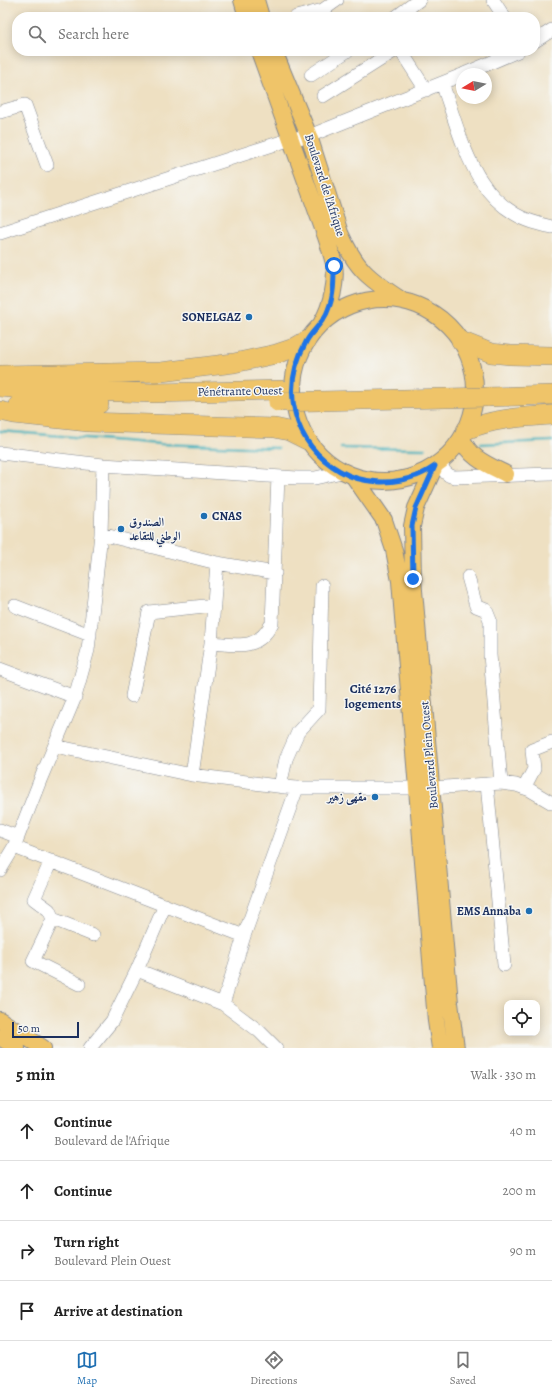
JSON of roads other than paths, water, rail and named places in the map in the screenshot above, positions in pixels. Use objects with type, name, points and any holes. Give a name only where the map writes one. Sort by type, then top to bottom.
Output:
[{"type":"highway","points":[[0,375],[169,371],[234,363],[276,354],[294,348],[306,341]]},
{"type":"highway","points":[[461,341],[491,352],[510,355],[552,356]]},
{"type":"highway","name":"Pénétrante Ouest","points":[[0,402],[23,404],[155,405],[280,396],[487,390],[552,382]]},
{"type":"highway","name":"Pénétrante Ouest","points":[[0,387],[22,390],[280,396]]},
{"type":"highway","name":"Pénétrante Ouest","points":[[487,390],[552,395]]},
{"type":"highway","points":[[0,411],[14,414],[88,422],[275,428],[289,431],[307,440]]},
{"type":"highway","points":[[464,434],[480,424],[492,421],[552,415]]},
{"type":"main road","points":[[242,0],[246,12]]},
{"type":"main road","points":[[256,0],[260,12]]},
{"type":"main road","name":"Boulevard de l'Afrique","points":[[261,56],[326,237],[334,266],[333,291],[328,311],[322,322]]},
{"type":"main road","name":"Boulevard de l'Afrique","points":[[276,56],[309,136],[340,233],[349,252],[365,274],[402,300]]},
{"type":"main road","points":[[380,298],[402,300],[420,305],[436,314],[450,326],[461,341],[471,362],[475,385],[474,408],[464,434],[449,455],[438,464],[416,476],[396,481],[375,482],[348,475],[319,455],[307,440],[298,421],[293,401],[292,380],[297,360],[306,341],[322,322],[339,310],[359,301],[380,298]]},
{"type":"main road","points":[[464,434],[466,448],[472,456],[506,474]]},
{"type":"main road","name":"Boulevard Plein Ouest","points":[[438,464],[416,508],[412,526],[413,579],[436,1021],[440,1048]]},
{"type":"main road","name":"Boulevard Plein Ouest","points":[[348,475],[384,520],[400,581],[456,1048]]},
{"type":"main road","points":[[0,1020],[43,1048]]},
{"type":"main road","points":[[0,1037],[17,1048]]},
{"type":"street","points":[[305,12],[315,6],[323,10],[337,0]]},
{"type":"street","points":[[403,12],[419,0]]},
{"type":"street","points":[[493,0],[501,12]]},
{"type":"street","points":[[540,38],[552,30]]},
{"type":"street","points":[[311,75],[340,56]]},
{"type":"street","points":[[323,96],[386,56]]},
{"type":"street","points":[[404,56],[426,90]]},
{"type":"street","points":[[477,68],[506,56]]},
{"type":"street","points":[[0,233],[290,139],[309,136],[456,77]]},
{"type":"street","points":[[442,83],[469,158],[482,183],[498,202],[516,215],[536,223],[552,227]]},
{"type":"street","points":[[0,112],[26,105],[47,165]]},
{"type":"street","points":[[0,453],[104,465],[278,477],[311,478],[348,475]]},
{"type":"street","points":[[438,464],[444,472],[450,476],[552,474]]},
{"type":"street","points":[[0,870],[16,842],[76,697],[88,650],[90,635],[101,534],[104,465]]},
{"type":"street","points":[[211,643],[245,645],[254,643],[268,632],[272,623],[278,477]]},
{"type":"street","points":[[101,534],[217,563],[275,573]]},
{"type":"street","points":[[192,775],[211,643],[217,563]]},
{"type":"street","points":[[468,577],[476,606],[486,610],[490,620],[490,655],[501,783]]},
{"type":"street","points":[[280,786],[286,758],[298,732],[319,709],[322,586]]},
{"type":"street","points":[[132,696],[149,612],[214,605]]},
{"type":"street","points":[[15,606],[90,635]]},
{"type":"street","points":[[0,669],[76,697]]},
{"type":"street","points":[[524,788],[534,769],[532,750],[552,742]]},
{"type":"street","points":[[55,746],[192,775],[297,788],[425,788],[501,783],[516,785],[524,788],[552,803]]},
{"type":"street","points":[[487,784],[504,965]]},
{"type":"street","points":[[224,1004],[244,936],[297,788]]},
{"type":"street","points":[[0,830],[16,842],[51,861],[244,936]]},
{"type":"street","points":[[51,861],[34,899],[49,910],[53,919],[93,935]]},
{"type":"street","points":[[90,1048],[112,1021],[137,970],[165,905]]},
{"type":"street","points":[[53,919],[33,961],[79,984]]},
{"type":"street","points":[[137,970],[224,1004],[259,1031],[269,1045]]},
{"type":"waterway","points":[[0,431],[160,444],[278,448]]},
{"type":"waterway","points":[[481,444],[552,441]]},
{"type":"waterway","points":[[341,448],[425,449]]},
{"type":"place","name":"SONELGAZ","points":[[249,317]]},
{"type":"place","name":"CNAS","points":[[204,516]]},
{"type":"place","name":"الصندوق الوطني للتقاعد","points":[[121,529]]},
{"type":"place","name":"مقهى زهير","points":[[375,797]]},
{"type":"place","name":"EMS Annaba","points":[[529,911]]},
{"type":"district","name":"Cité 1276 logements","points":[[373,696]]}]
